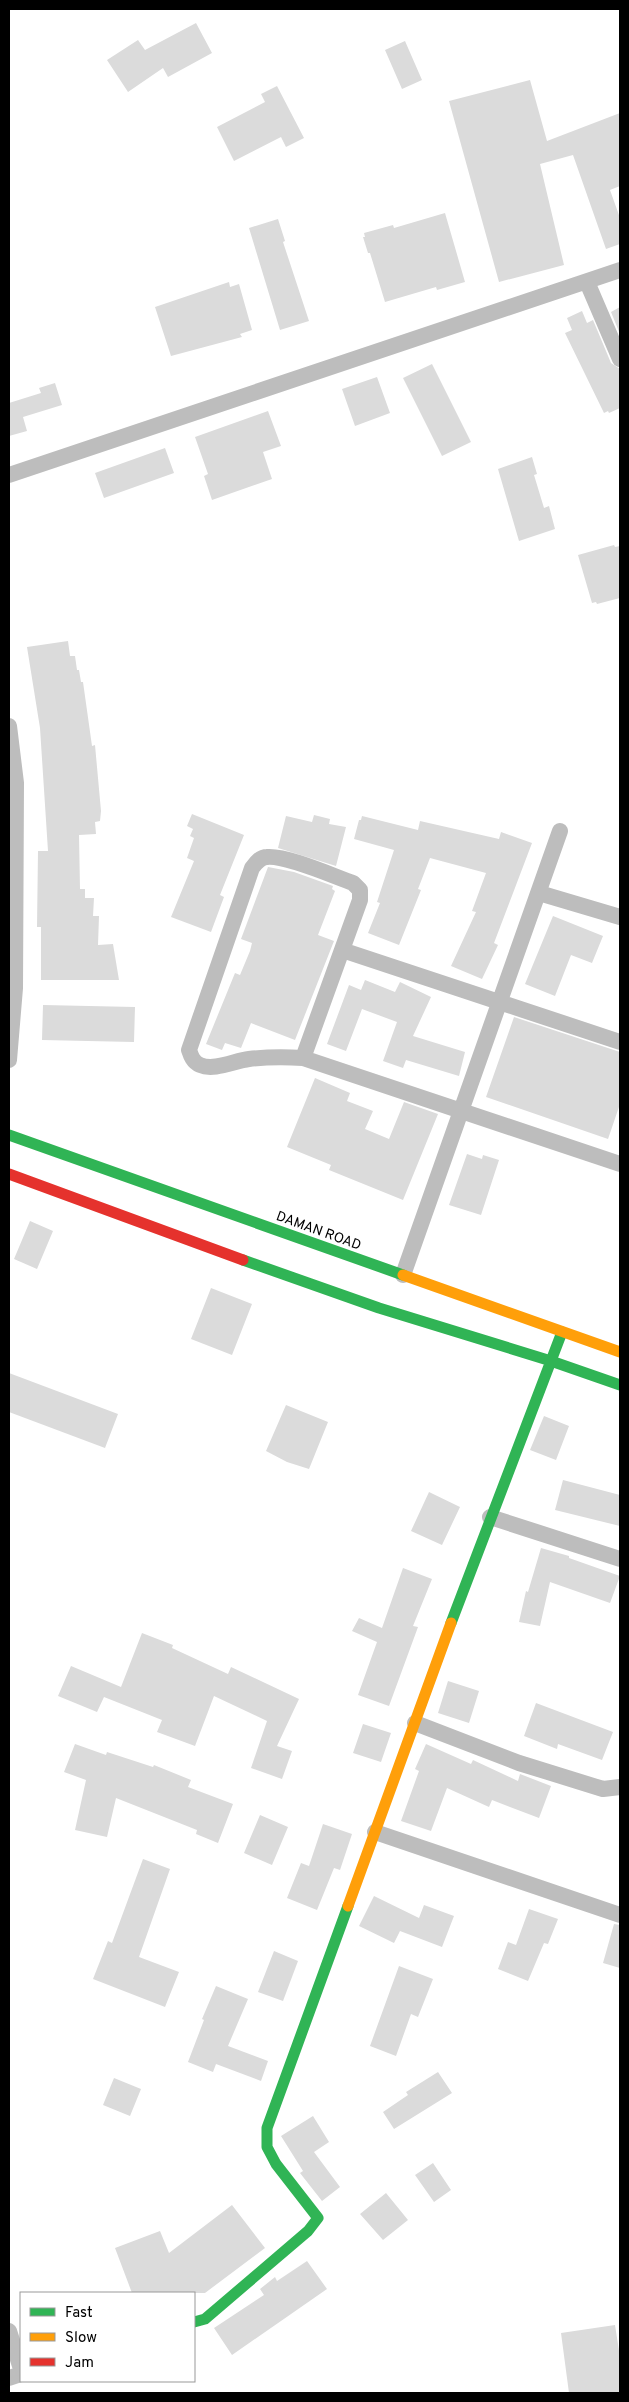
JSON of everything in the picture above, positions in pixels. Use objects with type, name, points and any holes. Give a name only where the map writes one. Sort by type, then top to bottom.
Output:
[{"type":"main road","name":"DAMAN ROAD","points":[[9,1135],[620,1352]]},
{"type":"main road","points":[[9,1174],[67,1197],[378,1308],[551,1360],[620,1385]]},
{"type":"main road","points":[[195,2322],[205,2319],[308,2231],[318,2218],[276,2164],[267,2147],[267,2128],[490,1517],[562,1332]]},
{"type":"street","points":[[9,475],[620,270]]},
{"type":"street","points":[[587,282],[620,359]]},
{"type":"street","points":[[9,726],[16,783],[15,988],[9,1060]]},
{"type":"street","points":[[403,1275],[560,831]]},
{"type":"street","points":[[303,1058],[360,900],[360,890],[353,882],[281,858],[266,856],[258,860],[252,868],[189,1050],[192,1058],[199,1064],[209,1067],[249,1059],[303,1058],[620,1164]]},
{"type":"street","points":[[538,893],[620,918]]},
{"type":"street","points":[[342,950],[620,1042]]},
{"type":"street","points":[[490,1517],[620,1559]]},
{"type":"street","points":[[415,1723],[528,1766],[603,1789],[620,1787]]},
{"type":"street","points":[[375,1832],[620,1915]]},
{"type":"street","points":[[9,2331],[20,2366]]},
{"type":"building","points":[[196,23],[212,53],[168,77],[163,68],[128,92],[107,60],[138,40],[145,50]]},
{"type":"building","points":[[405,41],[422,80],[402,89],[385,50]]},
{"type":"building","points":[[530,80],[547,141],[620,113],[620,186],[610,190],[620,218],[620,244],[606,249],[573,155],[540,164],[564,265],[499,282],[449,101]]},
{"type":"building","points":[[277,86],[304,138],[286,147],[281,137],[234,161],[217,127],[265,102],[261,94]]},
{"type":"building","points":[[445,213],[465,282],[437,290],[436,287],[385,302],[370,253],[368,253],[363,237],[365,237],[364,233],[393,225],[394,228]]},
{"type":"building","points":[[278,219],[285,241],[283,242],[309,321],[280,330],[249,228]]},
{"type":"building","points":[[229,282],[230,287],[239,284],[252,330],[240,334],[242,337],[171,356],[155,307]]},
{"type":"building","points":[[620,307],[620,334],[611,312]]},
{"type":"building","points":[[582,311],[587,323],[593,320],[611,363],[620,369],[620,408],[609,413],[608,411],[604,413],[565,333],[572,330],[567,318]]},
{"type":"building","points":[[432,364],[471,442],[442,456],[403,378]]},
{"type":"building","points":[[377,377],[390,413],[355,426],[342,389]]},
{"type":"building","points":[[55,383],[62,405],[23,417],[27,431],[9,436],[9,403],[41,393],[39,388]]},
{"type":"building","points":[[268,411],[281,446],[263,452],[272,479],[212,500],[204,476],[208,474],[195,437]]},
{"type":"building","points":[[165,448],[174,473],[104,498],[95,473]]},
{"type":"building","points":[[532,457],[537,474],[534,475],[544,508],[549,506],[555,529],[519,541],[498,469]]},
{"type":"building","points":[[614,545],[615,547],[620,546],[620,598],[597,604],[596,602],[592,603],[578,555]]},
{"type":"building","points":[[68,641],[70,656],[75,656],[77,670],[79,670],[81,682],[83,682],[92,746],[95,745],[101,811],[100,821],[95,822],[96,834],[79,835],[80,889],[85,889],[85,898],[94,898],[93,916],[99,916],[98,945],[113,944],[119,980],[41,980],[41,927],[37,927],[38,851],[48,851],[40,728],[27,647]]},
{"type":"building","points":[[192,814],[244,835],[220,895],[224,897],[211,932],[171,917],[194,861],[187,858],[194,838],[190,836],[193,829],[187,826]]},
{"type":"building","points":[[314,815],[330,819],[329,824],[346,827],[336,866],[278,848],[286,816],[312,822]]},
{"type":"building","points":[[362,816],[418,830],[420,821],[499,839],[501,832],[532,843],[494,943],[498,945],[482,979],[451,966],[476,912],[472,911],[486,873],[430,858],[418,889],[421,890],[399,945],[368,933],[380,903],[377,902],[394,850],[354,839],[359,820],[361,820]]},
{"type":"building","points":[[268,867],[294,872],[333,886],[332,889],[335,891],[318,935],[334,941],[295,1040],[251,1023],[241,1048],[225,1043],[222,1050],[206,1044],[235,973],[240,975],[250,951],[252,943],[241,939]]},
{"type":"building","points":[[553,916],[603,936],[592,963],[571,955],[555,996],[525,984]]},
{"type":"building","points":[[365,980],[395,992],[400,982],[431,997],[413,1036],[465,1052],[459,1076],[406,1060],[403,1068],[383,1061],[397,1022],[362,1009],[346,1051],[327,1044],[349,985],[361,990]]},
{"type":"building","points":[[43,1005],[135,1007],[134,1042],[42,1040]]},
{"type":"building","points":[[514,1017],[620,1052],[620,1104],[608,1139],[486,1097]]},
{"type":"building","points":[[315,1078],[350,1093],[347,1101],[373,1111],[365,1129],[389,1139],[404,1102],[438,1114],[403,1200],[329,1170],[331,1165],[287,1147]]},
{"type":"building","points":[[467,1154],[482,1159],[483,1155],[499,1160],[481,1215],[449,1205]]},
{"type":"building","points":[[30,1221],[53,1231],[37,1269],[14,1259]]},
{"type":"building","points":[[211,1288],[252,1304],[232,1355],[191,1339]]},
{"type":"building","points":[[9,1373],[118,1414],[105,1448],[9,1412]]},
{"type":"building","points":[[286,1405],[328,1422],[309,1469],[287,1462],[266,1451]]},
{"type":"building","points":[[544,1416],[569,1426],[556,1460],[530,1450]]},
{"type":"building","points":[[563,1480],[620,1495],[620,1526],[555,1510]]},
{"type":"building","points":[[429,1492],[460,1507],[442,1545],[411,1531]]},
{"type":"building","points":[[541,1548],[569,1556],[569,1558],[620,1576],[610,1603],[550,1582],[540,1626],[519,1622],[526,1591],[528,1592]]},
{"type":"building","points":[[403,1568],[432,1579],[413,1626],[418,1627],[389,1706],[358,1695],[377,1642],[352,1631],[359,1618],[382,1628]]},
{"type":"building","points":[[142,1633],[173,1645],[172,1648],[228,1674],[231,1667],[299,1699],[277,1746],[292,1751],[282,1779],[251,1768],[267,1721],[214,1696],[195,1746],[157,1732],[162,1720],[104,1697],[97,1712],[58,1696],[71,1666],[121,1687]]},
{"type":"building","points":[[448,1681],[479,1691],[469,1723],[438,1713]]},
{"type":"building","points":[[536,1703],[613,1732],[602,1760],[558,1744],[557,1749],[524,1736]]},
{"type":"building","points":[[363,1724],[391,1733],[381,1762],[353,1753]]},
{"type":"building","points":[[75,1744],[106,1755],[107,1752],[153,1767],[154,1765],[191,1780],[188,1787],[233,1804],[218,1843],[196,1834],[197,1830],[116,1798],[107,1837],[75,1830],[86,1780],[64,1772]]},
{"type":"building","points":[[426,1744],[471,1764],[473,1760],[518,1781],[520,1774],[551,1786],[539,1818],[492,1800],[489,1807],[447,1788],[431,1831],[401,1821],[419,1771],[415,1769]]},
{"type":"building","points":[[260,1815],[288,1827],[272,1865],[244,1853]]},
{"type":"building","points":[[323,1824],[352,1834],[340,1870],[334,1868],[317,1910],[287,1898],[301,1863],[309,1866]]},
{"type":"building","points":[[143,1859],[170,1869],[139,1957],[179,1972],[165,2007],[93,1979],[108,1941],[112,1943]]},
{"type":"building","points":[[374,1896],[419,1918],[424,1905],[454,1916],[442,1947],[400,1931],[394,1943],[359,1926]]},
{"type":"building","points":[[529,1909],[558,1919],[548,1944],[544,1943],[528,1981],[498,1969],[508,1942],[516,1945]]},
{"type":"building","points":[[614,1924],[620,1925],[620,1968],[603,1963]]},
{"type":"building","points":[[274,1951],[298,1961],[283,2001],[258,1992]]},
{"type":"building","points":[[399,1966],[433,1979],[418,2017],[411,2014],[396,2056],[370,2046]]},
{"type":"building","points":[[216,1986],[248,1999],[228,2046],[268,2061],[261,2081],[216,2064],[213,2072],[188,2062],[204,2020],[202,2019]]},
{"type":"building","points":[[438,2072],[452,2093],[394,2129],[383,2112],[408,2095],[406,2092]]},
{"type":"building","points":[[114,2078],[141,2089],[130,2116],[103,2105]]},
{"type":"building","points":[[313,2116],[329,2142],[314,2152],[340,2187],[322,2201],[300,2173],[303,2171],[281,2136]]},
{"type":"building","points":[[433,2163],[451,2190],[434,2202],[415,2175]]},
{"type":"building","points":[[386,2193],[408,2220],[383,2240],[360,2214]]},
{"type":"building","points":[[232,2205],[265,2248],[205,2293],[195,2293],[132,2292],[115,2248],[160,2231],[169,2253]]},
{"type":"building","points":[[307,2261],[327,2289],[232,2355],[214,2328],[264,2295],[260,2289],[275,2277],[277,2281]]},
{"type":"building","points":[[615,2325],[620,2357],[620,2392],[569,2393],[561,2333]]},
{"type":"traffic: fast","points":[[9,1135],[403,1275]]},
{"type":"traffic: fast","points":[[243,1260],[379,1308],[551,1361],[620,1385]]},
{"type":"traffic: fast","points":[[451,1623],[562,1332]]},
{"type":"traffic: fast","points":[[195,2322],[205,2319],[308,2231],[318,2218],[276,2164],[267,2147],[267,2128],[348,1906]]},
{"type":"traffic: slow","points":[[403,1275],[620,1352]]},
{"type":"traffic: slow","points":[[348,1906],[451,1623]]},
{"type":"traffic: jam","points":[[9,1174],[243,1260]]}]
